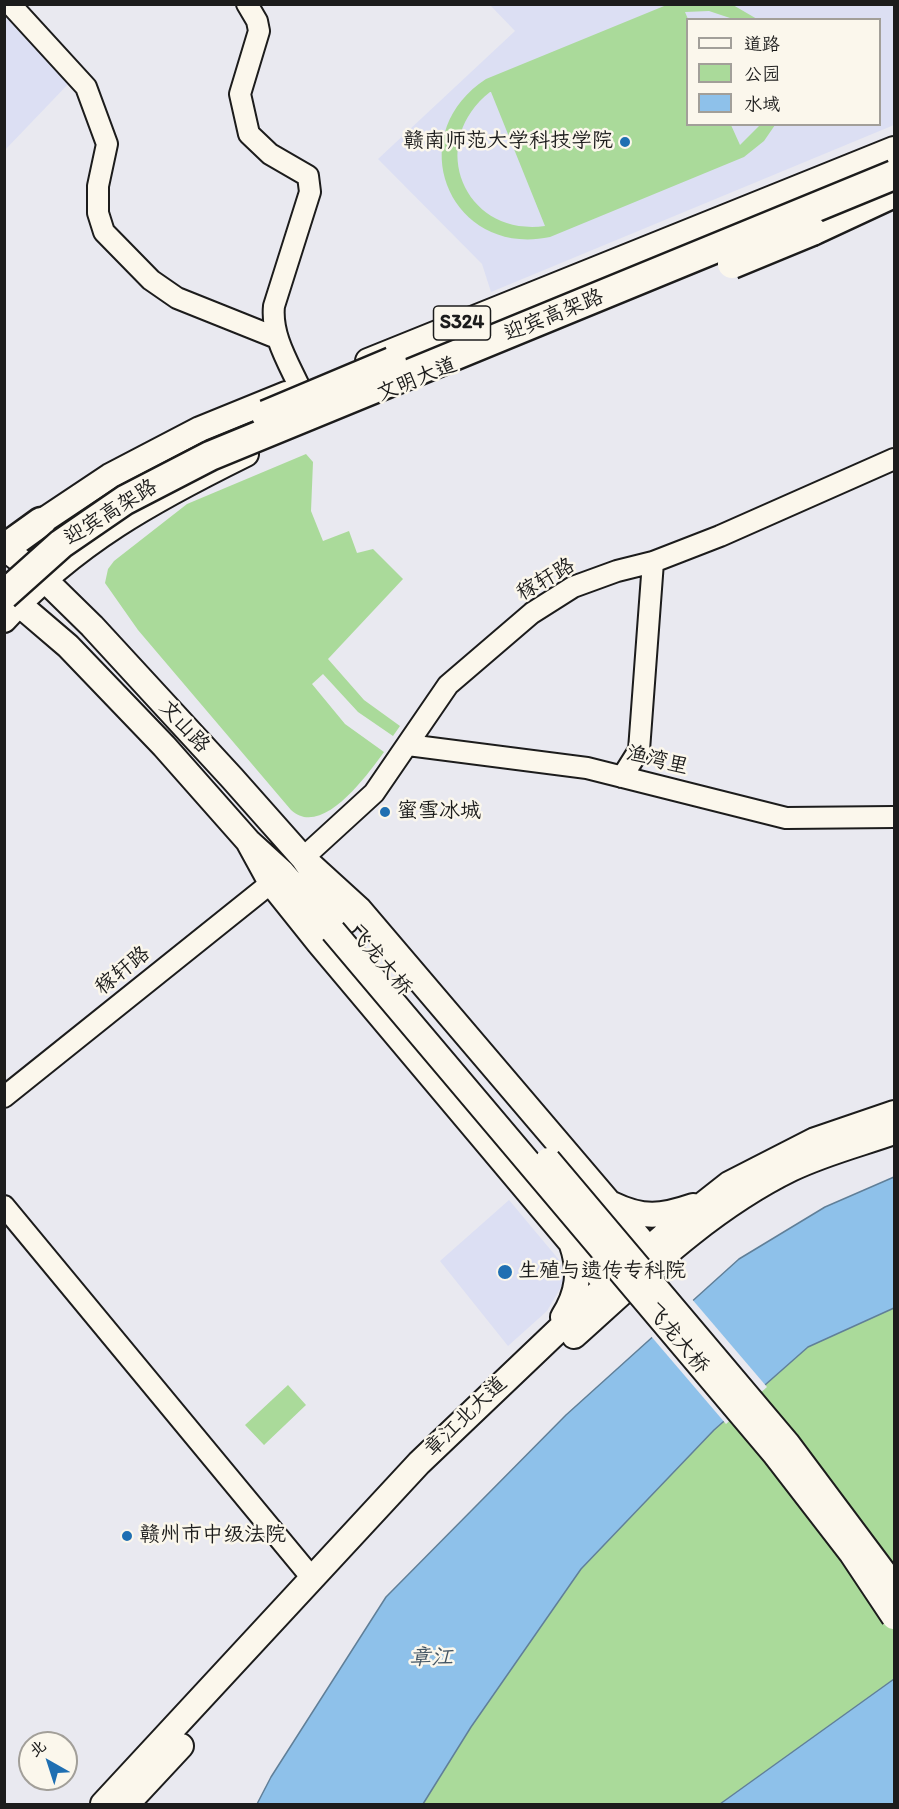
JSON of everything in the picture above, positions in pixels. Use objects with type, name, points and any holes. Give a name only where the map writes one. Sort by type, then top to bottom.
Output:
[{"type":"highway","name":"迎宾高架路","points":[[4,571],[52,531],[117,486],[306,396],[894,159]]},
{"type":"highway","name":"迎宾高架路","points":[[8,603],[61,544],[125,500],[210,456],[894,175]]},
{"type":"highway","points":[[210,456],[318,425],[565,332],[812,231],[894,193]]},
{"type":"highway","name":"文明大道","points":[[5,548],[41,522]]},
{"type":"main road","name":"文明大道","points":[[41,522],[110,476],[200,429],[894,149]]},
{"type":"main road","name":"文明大道","points":[[8,603],[44,579],[101,533],[135,512],[313,421],[894,188]]},
{"type":"main road","name":"文山路","points":[[5,548],[44,579],[114,650],[303,858],[340,926]]},
{"type":"main road","name":"文山路","points":[[8,603],[68,646],[164,746],[248,841],[340,926]]},
{"type":"main road","points":[[248,841],[271,883],[612,1292]]},
{"type":"main road","points":[[303,858],[359,909],[654,1255]]},
{"type":"main road","name":"飞龙大桥","points":[[340,926],[788,1443],[894,1586]]},
{"type":"main road","name":"飞龙大桥","points":[[340,926],[774,1454],[852,1554],[894,1617]]},
{"type":"main road","name":"章江北大道","points":[[127,1804],[429,1473],[612,1292],[654,1255],[704,1203],[729,1184],[786,1152],[843,1129],[894,1113]]},
{"type":"main road","name":"章江北大道","points":[[654,1255],[770,1180],[814,1159],[894,1132]]},
{"type":"main road","points":[[609,1203],[624,1210],[654,1216],[704,1203]]},
{"type":"main road","points":[[552,1335],[574,1298],[578,1268],[571,1243]]},
{"type":"main road","name":"章江北大道","points":[[103,1804],[419,1463],[552,1335],[612,1292]]},
{"type":"street","points":[[10,4],[86,87],[106,144],[98,186],[98,213],[104,232],[151,280],[177,298],[277,338]]},
{"type":"street","points":[[247,4],[257,21],[259,30],[240,94],[249,134],[270,154],[308,176],[310,192],[274,306],[272,320],[277,338],[300,388]]},
{"type":"street","name":"稼轩路","points":[[303,858],[374,793],[448,685],[532,613],[573,587],[617,571],[653,562],[720,536],[894,459]]},
{"type":"street","points":[[622,777],[639,750],[653,562]]},
{"type":"street","name":"渔湾里","points":[[408,745],[587,768],[786,818],[894,817]]},
{"type":"street","name":"稼轩路","points":[[4,1097],[271,883]]},
{"type":"street","points":[[8,1216],[312,1578]]},
{"type":"shaded area","points":[[4,5],[73,79],[5,150]]},
{"type":"shaded area","name":"赣南师范大学科技学院","points":[[490,5],[894,5],[894,125],[491,292],[482,264],[378,159],[515,31]]},
{"type":"shaded area","name":"生殖与遗传专科院","points":[[509,1200],[560,1261],[564,1282],[547,1311],[508,1346],[440,1261]]},
{"type":"green space","points":[[669,4],[733,5],[755,18],[730,18],[709,11],[685,12],[688,18],[686,126],[731,126],[740,145],[759,126],[774,126],[764,141],[744,157],[550,237],[515,239],[485,229],[463,211],[448,187],[442,159],[446,130],[460,103],[486,79]],"holes":[[[490,92],[545,226],[516,225],[493,217],[475,202],[463,182],[458,159],[460,136],[471,113]]]},
{"type":"green space","points":[[306,454],[313,462],[311,511],[323,541],[349,531],[357,553],[373,549],[403,579],[328,659],[364,700],[400,726],[393,736],[358,712],[323,674],[312,684],[345,724],[384,752],[356,788],[343,800],[330,810],[316,816],[303,817],[291,810],[138,630],[105,583],[108,569],[114,561],[187,504]]},
{"type":"green space","points":[[894,1308],[894,1679],[720,1804],[423,1804],[471,1727],[581,1569],[714,1430],[808,1347]]},
{"type":"green space","points":[[288,1385],[306,1405],[264,1445],[245,1425]]},
{"type":"water","name":"章江","points":[[894,1177],[894,1308],[808,1347],[714,1430],[581,1569],[471,1727],[423,1804],[257,1804],[271,1777],[386,1597],[566,1415],[739,1259],[825,1207]]},
{"type":"water","points":[[894,1679],[894,1804],[720,1804]]},
{"type":"pier","points":[[691,1298],[767,1387],[726,1424],[650,1335]]},
{"type":"place","name":"赣南师范大学科技学院","points":[[625,142]]},
{"type":"place","name":"蜜雪冰城","points":[[385,812]]},
{"type":"place","name":"生殖与遗传专科院","points":[[505,1272]]},
{"type":"place","name":"赣州市中级法院","points":[[127,1536]]}]
